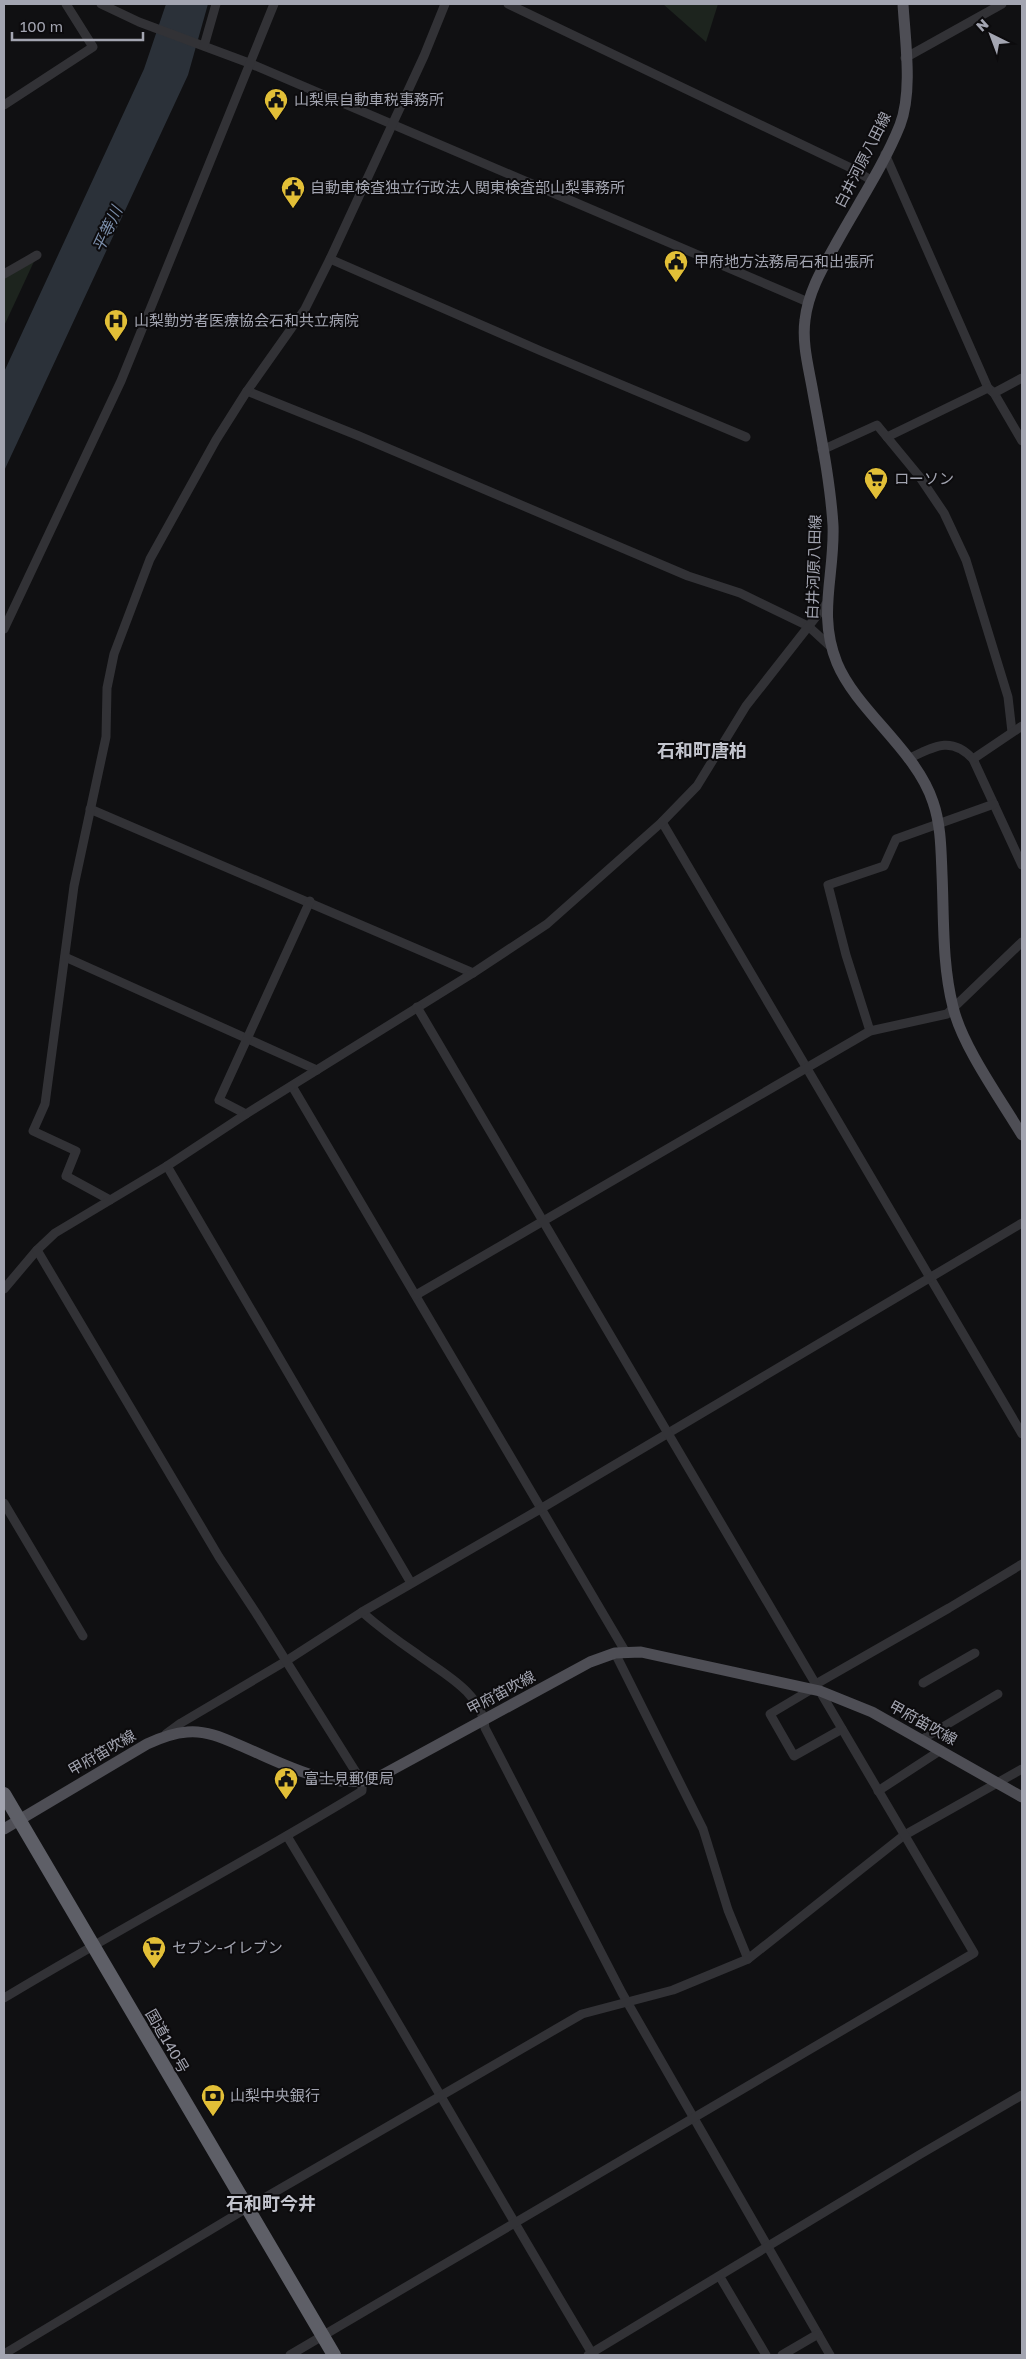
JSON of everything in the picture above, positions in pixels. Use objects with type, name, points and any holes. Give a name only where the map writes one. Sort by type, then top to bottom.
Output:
[{"type":"highway","name":"国道140号","points":[[4,1794],[334,2355]]},
{"type":"main road","name":"白井河原八田線","points":[[903,4],[905,58],[903,114],[885,154],[822,268],[808,302],[804,325],[805,343],[833,529],[826,604],[828,633],[838,666],[850,686],[908,759],[930,794],[938,824],[945,954],[953,1008],[963,1035],[1022,1135]]},
{"type":"main road","name":"甲府笛吹線","points":[[4,1829],[166,1735],[188,1732],[208,1733],[313,1775],[335,1781],[362,1782],[375,1779],[590,1662],[620,1652],[666,1657],[816,1688],[872,1712],[1001,1783],[1022,1797]]},
{"type":"street","points":[[5,101],[93,47],[66,4]]},
{"type":"street","points":[[101,4],[394,124],[808,302]]},
{"type":"street","points":[[202,45],[216,4]]},
{"type":"street","points":[[4,629],[121,381],[274,4]]},
{"type":"street","points":[[110,1200],[66,1176],[76,1151],[33,1131],[45,1104],[74,886],[106,737],[105,706],[109,673],[150,559],[216,440],[247,391],[305,309],[394,124],[445,4]]},
{"type":"street","points":[[508,4],[851,168],[871,180]]},
{"type":"street","points":[[905,58],[1002,4]]},
{"type":"street","points":[[885,154],[991,390],[1022,441]]},
{"type":"street","points":[[4,274],[37,256]]},
{"type":"street","points":[[330,259],[541,351],[746,436]]},
{"type":"street","points":[[887,437],[1022,378]]},
{"type":"street","points":[[247,391],[359,436],[688,576],[740,593],[808,626],[832,648]]},
{"type":"street","points":[[822,450],[877,425],[919,476],[944,512],[966,560],[1008,697],[1012,732]]},
{"type":"street","points":[[4,1289],[36,1250],[55,1233],[167,1166],[547,924],[662,822],[697,786],[746,706],[826,604]]},
{"type":"street","points":[[973,759],[1022,726]]},
{"type":"street","points":[[908,759],[940,745],[953,744],[964,749],[973,759],[1022,865]]},
{"type":"street","points":[[870,1031],[846,955],[828,885],[884,866],[896,839],[994,804]]},
{"type":"street","points":[[90,809],[473,972]]},
{"type":"street","points":[[662,822],[1022,1434]]},
{"type":"street","points":[[246,1114],[219,1100],[310,902]]},
{"type":"street","points":[[416,1295],[870,1031],[947,1014],[1022,942]]},
{"type":"street","points":[[65,957],[317,1070]]},
{"type":"street","points":[[290,2355],[974,1953],[816,1688],[417,1007]]},
{"type":"street","points":[[292,1086],[542,1508],[620,1652],[703,1829],[728,1910],[748,1959]]},
{"type":"street","points":[[167,1166],[411,1583]]},
{"type":"street","points":[[166,1735],[181,1723],[286,1661],[362,1612],[542,1508],[1022,1223]]},
{"type":"street","points":[[4,1998],[92,1944],[287,1836],[362,1791],[362,1782],[219,1557],[36,1250]]},
{"type":"street","points":[[4,1503],[83,1636]]},
{"type":"street","points":[[842,1729],[794,1756],[770,1714],[1022,1564]]},
{"type":"street","points":[[362,1612],[380,1628],[447,1674],[479,1707],[484,1719],[485,1728],[622,1993],[629,2002],[830,2355]]},
{"type":"street","points":[[922,1683],[975,1653]]},
{"type":"street","points":[[921,1740],[998,1694]]},
{"type":"street","points":[[878,1791],[941,1750]]},
{"type":"street","points":[[4,2354],[247,2208],[582,2014],[673,1990],[748,1959],[904,1836],[1001,1783],[1022,1769]]},
{"type":"street","points":[[287,1836],[516,2223],[591,2354],[919,2155],[1022,2095]]},
{"type":"street","points":[[720,2277],[766,2355]]},
{"type":"street","points":[[782,2355],[818,2334]]},
{"type":"shaded area","points":[[663,4],[718,4],[706,42]]},
{"type":"shaded area","points":[[37,255],[4,326],[4,274]]},
{"type":"water","name":"平等川","points":[[166,4],[208,4],[188,75],[4,471],[4,372],[144,69]]},
{"type":"place","name":"山梨県自動車税事務所","points":[[276,121]]},
{"type":"place","name":"自動車検査独立行政法人関東検査部山梨事務所","points":[[293,209]]},
{"type":"place","name":"甲府地方法務局石和出張所","points":[[676,283]]},
{"type":"place","name":"山梨勤労者医療協会石和共立病院","points":[[116,342]]},
{"type":"place","name":"ローソン","points":[[876,500]]},
{"type":"place","name":"富士見郵便局","points":[[286,1800]]},
{"type":"place","name":"セブン-イレブン","points":[[154,1969]]},
{"type":"place","name":"山梨中央銀行","points":[[213,2117]]},
{"type":"district","name":"石和町唐柏","points":[[702,751]]},
{"type":"district","name":"石和町今井","points":[[271,2204]]}]
